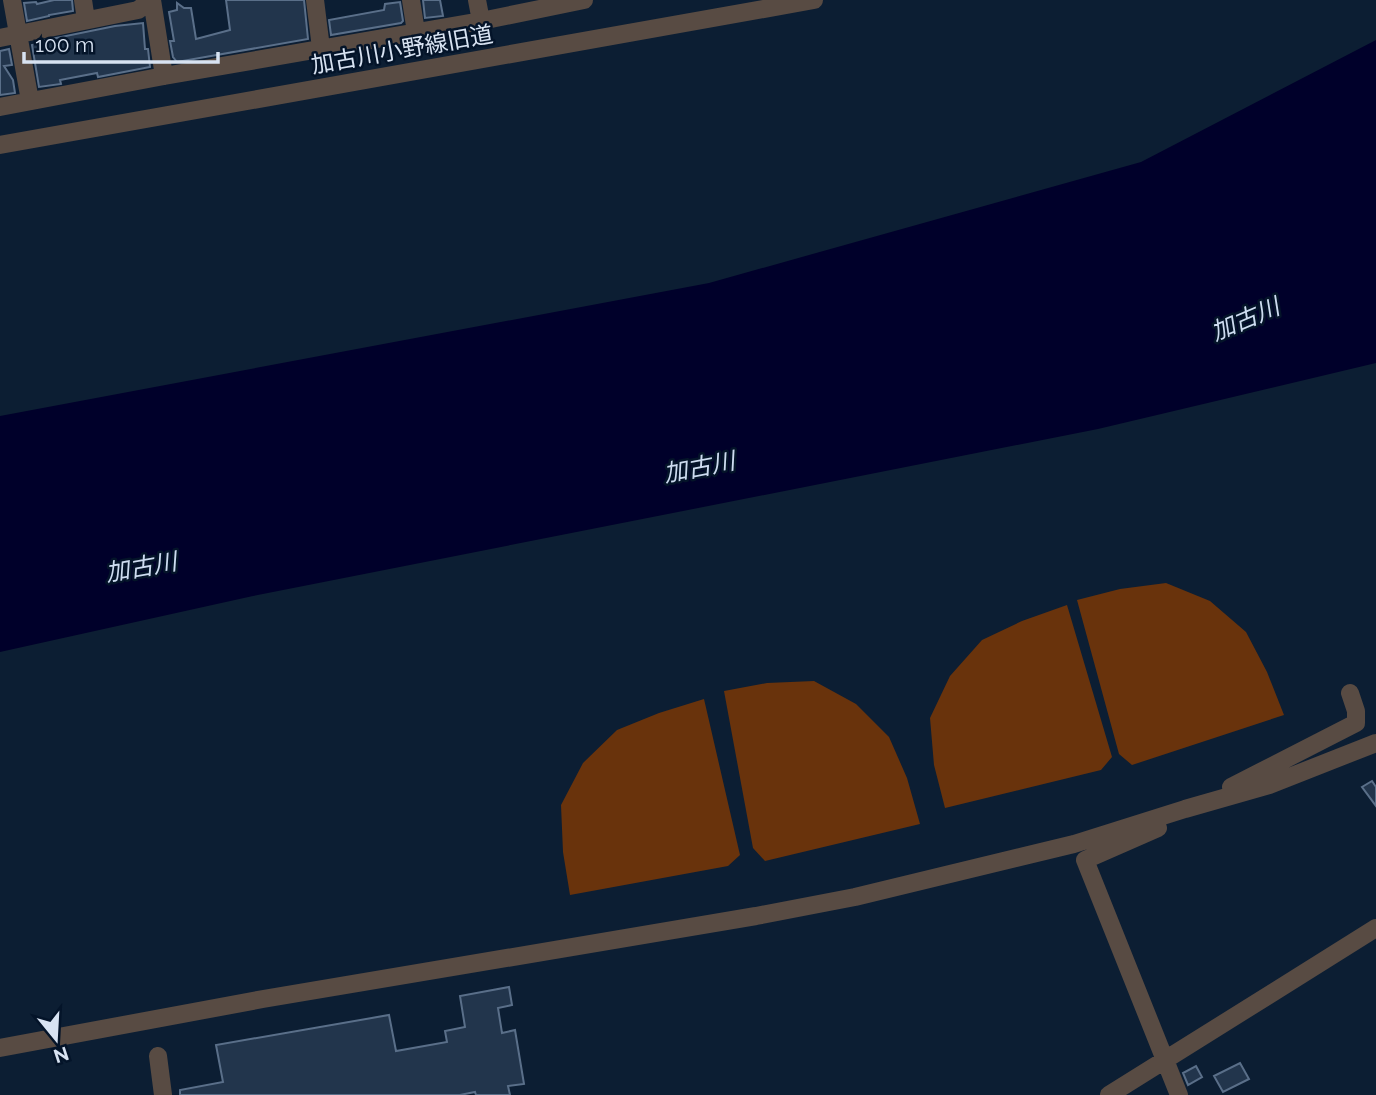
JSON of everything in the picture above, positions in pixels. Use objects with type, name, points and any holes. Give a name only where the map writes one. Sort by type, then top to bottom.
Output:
[{"type":"street","points":[[12,0],[30,101]]},
{"type":"street","points":[[83,0],[86,20]]},
{"type":"street","points":[[0,38],[138,10],[152,0],[164,76]]},
{"type":"street","points":[[315,0],[321,48]]},
{"type":"street","points":[[411,0],[416,32]]},
{"type":"street","points":[[477,0],[481,21]]},
{"type":"street","points":[[0,107],[584,0]]},
{"type":"street","name":"加古川小野線旧道","points":[[0,145],[814,0]]},
{"type":"street","points":[[1179,1095],[1085,860],[1155,829],[1185,809],[1356,723],[1356,711],[1350,693]]},
{"type":"street","points":[[0,1048],[263,999],[855,897],[1074,844],[1269,785],[1376,743]]},
{"type":"street","points":[[1109,1095],[1376,928]]},
{"type":"street","points":[[158,1056],[163,1095]]},
{"type":"shaded area","points":[[1166,583],[1210,601],[1246,632],[1267,672],[1284,715],[1132,765],[1119,754],[1077,600],[1120,589]]},
{"type":"shaded area","points":[[1067,605],[1112,757],[1101,770],[945,808],[934,765],[930,718],[950,676],[982,640],[1022,621]]},
{"type":"shaded area","points":[[814,681],[856,704],[889,737],[907,778],[920,824],[765,861],[753,848],[724,691],[767,683]]},
{"type":"shaded area","points":[[704,699],[740,855],[728,866],[570,895],[563,852],[561,805],[583,763],[617,730]]},
{"type":"water","name":"加古川","points":[[1376,40],[1376,363],[1098,429],[253,596],[0,652],[0,416],[709,283],[1141,162]]},
{"type":"building","points":[[72,0],[73,11],[27,21],[24,3],[37,4]]},
{"type":"building","points":[[226,0],[304,0],[308,39],[177,62],[173,57],[170,41],[174,41],[169,12],[177,10],[177,3],[184,8],[191,8],[196,39],[230,30]]},
{"type":"building","points":[[423,0],[440,0],[443,16],[425,18]]},
{"type":"building","points":[[400,2],[401,23],[331,35],[329,20],[384,10],[385,4]]},
{"type":"building","points":[[143,23],[145,49],[148,49],[150,67],[98,77],[97,73],[60,80],[61,84],[39,87],[32,45],[115,26]]},
{"type":"building","points":[[9,49],[12,65],[4,66],[13,80],[15,93],[0,95],[0,51]]},
{"type":"building","points":[[1372,781],[1376,787],[1376,806],[1362,787]]},
{"type":"building","points":[[509,987],[512,1005],[498,1008],[502,1033],[515,1030],[524,1084],[508,1086],[510,1095],[476,1095],[475,1092],[460,1095],[180,1095],[180,1090],[223,1082],[216,1045],[389,1015],[396,1051],[447,1042],[445,1031],[465,1027],[460,996]]},
{"type":"building","points":[[1240,1063],[1249,1079],[1223,1092],[1214,1076]]},
{"type":"building","points":[[1196,1066],[1202,1077],[1188,1085],[1183,1073]]}]
